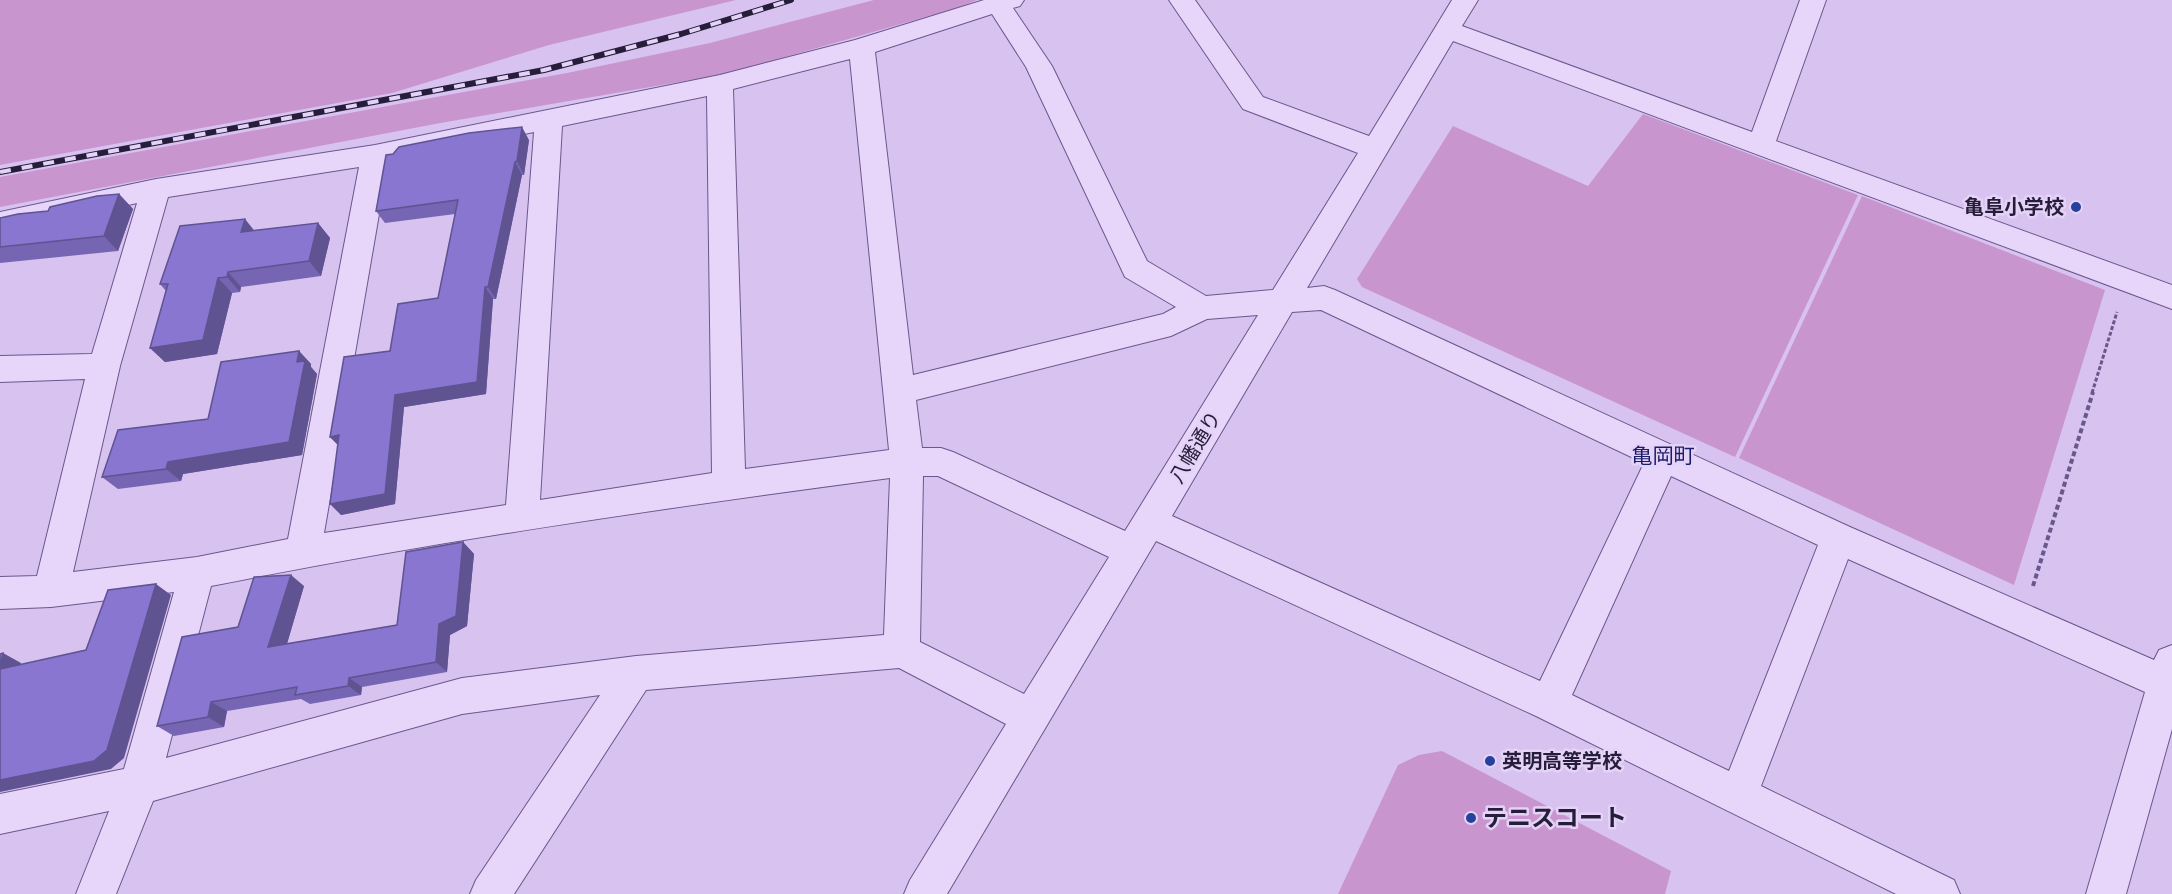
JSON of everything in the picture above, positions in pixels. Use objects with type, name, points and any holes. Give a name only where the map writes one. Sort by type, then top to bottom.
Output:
[{"type":"street","points":[[1182,0],[1253,103],[1374,148]]},
{"type":"street","name":"八幡通り","points":[[924,894],[1465,0]]},
{"type":"street","points":[[1761,145],[1813,0]]},
{"type":"street","points":[[0,223],[156,189],[375,155],[720,84],[862,47],[1005,2],[1039,66],[1136,269],[1202,308]]},
{"type":"street","points":[[1448,30],[2172,297]]},
{"type":"street","points":[[862,47],[907,462],[902,651]]},
{"type":"street","points":[[720,84],[729,485]]},
{"type":"street","points":[[522,518],[549,118]]},
{"type":"street","points":[[303,552],[375,155]]},
{"type":"street","points":[[51,591],[104,366],[156,189]]},
{"type":"street","points":[[900,391],[1171,324],[1202,308],[1324,298],[1838,538],[2022,621],[2170,677],[2106,894]]},
{"type":"street","points":[[0,369],[104,366]]},
{"type":"street","points":[[1549,703],[1663,457]]},
{"type":"street","points":[[0,593],[51,591],[197,573],[303,552],[729,485],[907,462],[941,462],[1141,537],[1549,703],[1940,894]]},
{"type":"street","points":[[1739,794],[1838,538]]},
{"type":"street","points":[[96,894],[139,785],[197,573]]},
{"type":"street","points":[[0,814],[139,785],[462,696],[636,673],[902,651],[1032,718]]},
{"type":"street","points":[[490,894],[636,673]]},
{"type":"path","points":[[2022,621],[2127,280]]},
{"type":"shaded area","points":[[0,0],[736,0],[549,45],[392,93],[0,165]]},
{"type":"shaded area","points":[[874,0],[977,0],[957,8],[726,74],[435,124],[0,207],[0,177],[567,73],[710,43]]},
{"type":"shaded area","points":[[1643,114],[1858,195],[1735,457],[1362,287],[1357,279],[1453,126],[1588,186]]},
{"type":"shaded area","points":[[1862,196],[2105,290],[2014,585],[1739,458]]},
{"type":"shaded area","name":"テニスコート","points":[[1442,751],[1671,871],[1665,894],[1338,894],[1398,765],[1419,755]]},
{"type":"building","points":[[522,127],[517,161],[488,287],[485,287],[477,382],[395,395],[385,494],[330,504],[339,435],[330,437],[344,357],[390,351],[398,304],[438,298],[458,200],[376,211],[386,155],[393,154],[399,147],[469,133]]},
{"type":"building","points":[[119,194],[104,236],[0,247],[0,218],[48,211],[50,207],[97,196]]},
{"type":"building","points":[[245,219],[241,232],[318,223],[309,261],[228,272],[227,277],[218,278],[203,340],[150,348],[168,284],[160,284],[180,226]]},
{"type":"building","points":[[299,351],[297,362],[305,361],[289,442],[168,462],[166,469],[102,477],[118,430],[208,419],[221,362]]},
{"type":"building","points":[[463,542],[456,616],[439,624],[436,662],[349,678],[348,686],[295,695],[297,687],[211,702],[208,717],[157,726],[182,637],[238,627],[254,577],[291,575],[268,647],[397,625],[406,552]]},
{"type":"building","points":[[156,584],[107,750],[94,761],[0,780],[0,669],[86,650],[108,590]]},
{"type":"railway","points":[[0,172],[544,70],[681,34],[791,0]]},
{"type":"place","name":"亀阜小学校","points":[[2076,207]]},
{"type":"place","name":"英明高等学校","points":[[1490,761]]},
{"type":"place","name":"テニスコート","points":[[1471,818]]},
{"type":"district","name":"亀岡町","points":[[1663,456]]}]
